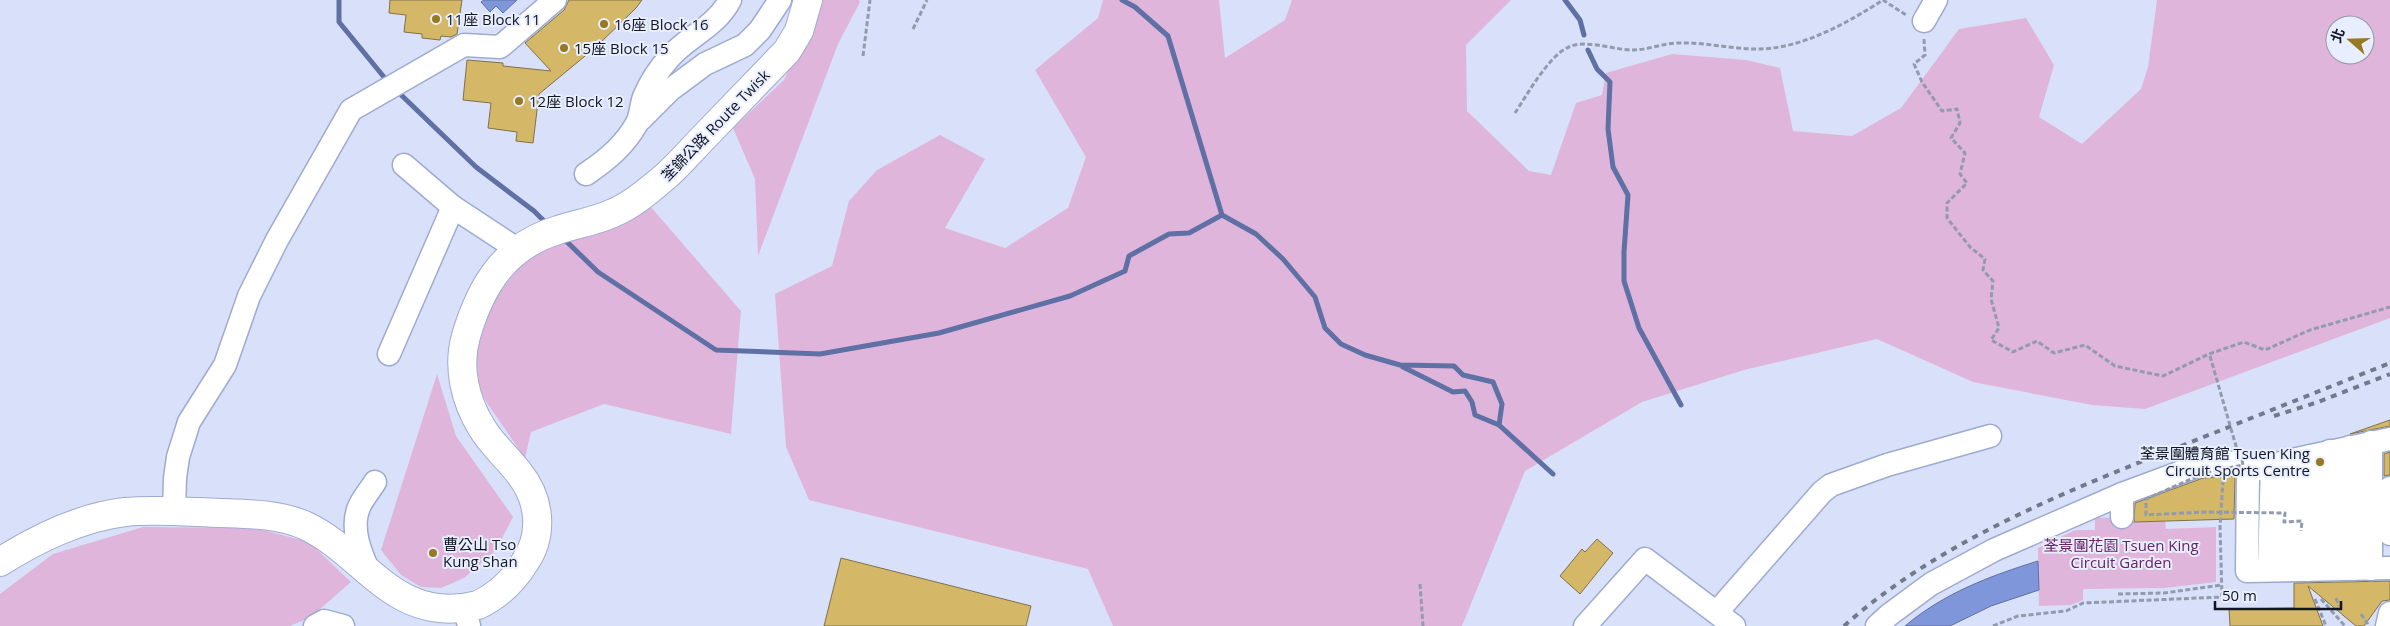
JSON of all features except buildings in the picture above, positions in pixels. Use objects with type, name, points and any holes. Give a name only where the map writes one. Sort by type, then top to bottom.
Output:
[{"type":"main road","name":"荃錦公路 Route Twisk","points":[[0,562],[46,538],[92,520],[123,512],[254,514],[292,521],[326,539],[394,601],[416,610],[467,618],[512,578],[528,559],[536,535],[537,513],[531,493],[520,474],[481,428],[469,405],[462,374],[463,346],[480,295],[516,249],[541,236],[616,212],[667,176],[786,51],[799,30],[808,0]]},
{"type":"street","points":[[174,512],[174,478],[178,457],[189,422],[225,365],[249,296],[277,240],[351,110],[464,45],[500,47],[554,0]]},
{"type":"street","points":[[638,121],[644,98],[655,76],[669,57],[723,12],[730,0]]},
{"type":"street","points":[[586,174],[607,160],[624,142],[638,121],[670,90],[698,70],[744,45],[760,30],[780,0]]},
{"type":"street","points":[[1924,21],[1936,0]]},
{"type":"street","points":[[404,165],[453,207],[516,249]]},
{"type":"street","points":[[389,354],[453,207]]},
{"type":"street","points":[[1585,626],[1645,559],[1722,620],[1822,492],[1831,485],[1888,465],[1990,436]]},
{"type":"street","points":[[1877,626],[1889,614],[1932,584],[1994,550],[2122,494],[2200,465],[2243,462],[2343,450]]},
{"type":"street","points":[[2330,569],[2343,450]]},
{"type":"street","points":[[2330,569],[2343,450]]},
{"type":"street","points":[[2330,569],[2343,450]]},
{"type":"street","points":[[2243,462],[2247,571],[2330,569]]},
{"type":"street","points":[[375,482],[360,504],[356,524],[361,550],[375,585]]},
{"type":"street","points":[[2390,488],[2390,534]]},
{"type":"street","points":[[2122,494],[2122,517]]},
{"type":"street","points":[[2387,626],[2390,613]]},
{"type":"street","points":[[315,626],[324,621],[343,626]]},
{"type":"path","points":[[863,56],[870,0]]},
{"type":"path","points":[[913,29],[927,0]]},
{"type":"path","points":[[1514,113],[1556,57],[1571,46],[1583,44],[1612,49],[1635,50],[1679,43],[1765,48],[1806,39],[1851,20],[1883,0],[1905,15],[1924,21],[1925,56],[1914,64],[1922,82],[1942,111],[1957,109],[1960,123],[1951,138],[1965,153],[1960,174],[1967,183],[1947,203],[1948,218],[1970,247],[1985,259],[1983,270],[1993,280],[1991,299],[1999,328],[1991,340],[2013,352],[2037,341],[2054,353],[2085,345],[2115,366],[2163,376],[2244,342],[2264,350],[2310,330],[2390,307]]},
{"type":"path","points":[[2210,355],[2243,462]]},
{"type":"path","points":[[2243,462],[2243,465],[2207,472],[2146,499],[2146,515],[2204,512],[2285,513],[2284,522],[2302,521],[2301,531]]},
{"type":"path","points":[[1993,626],[2018,616],[2066,611],[2083,603],[2222,597],[2220,528],[2223,476],[2243,462]]},
{"type":"path","points":[[1420,584],[1423,626]]},
{"type":"path","points":[[2118,594],[2164,593],[2222,585]]},
{"type":"path","points":[[2315,599],[2326,626]]},
{"type":"path","points":[[2321,599],[2345,626]]},
{"type":"path","points":[[2339,606],[2337,600],[2342,602]]},
{"type":"path","points":[[2361,614],[2370,626]]},
{"type":"green space","points":[[821,0],[859,0],[860,2],[838,44],[758,256],[755,179],[733,128],[784,80]]},
{"type":"green space","points":[[1103,0],[1219,0],[1225,58],[1285,20],[1292,0],[1511,0],[1466,45],[1467,111],[1529,171],[1551,175],[1576,103],[1602,95],[1606,73],[1672,54],[1746,60],[1780,68],[1793,131],[1852,136],[1901,108],[1959,29],[2026,18],[2054,65],[2039,117],[2082,144],[2141,89],[2148,67],[2157,0],[2390,0],[2390,318],[2145,409],[2092,405],[1973,382],[1877,339],[1744,370],[1642,402],[1525,471],[1462,626],[1113,626],[1088,569],[809,500],[786,447],[775,294],[832,266],[849,201],[877,170],[940,135],[985,159],[945,228],[1005,248],[1068,208],[1086,157],[1035,70],[1098,18]]},
{"type":"green space","points":[[650,206],[741,311],[731,434],[604,404],[531,432],[525,458],[487,403],[479,388],[476,354],[492,302],[525,260],[564,242],[588,237],[623,225]]},
{"type":"green space","points":[[437,374],[456,436],[513,517],[496,550],[464,578],[441,588],[421,587],[401,575],[381,550]]},
{"type":"green space","name":"荃景圍花園 Tsuen King Circuit Garden","points":[[2133,517],[2134,522],[2165,521],[2166,529],[2216,527],[2216,582],[2164,588],[2083,589],[2083,600],[2071,605],[2039,606],[2038,548],[2075,530],[2095,530],[2095,518]]},
{"type":"green space","points":[[143,527],[255,528],[309,542],[351,582],[311,617],[290,626],[0,626],[0,594],[53,554]]},
{"type":"water","points":[[484,0],[517,0],[503,13],[496,6],[490,12],[481,2]]},
{"type":"water","points":[[2038,561],[2039,590],[1991,606],[1950,626],[1905,626],[1935,604],[1968,587],[1985,579]]},
{"type":"waterway","points":[[339,0],[339,22],[388,82]]},
{"type":"waterway","points":[[1122,0],[1135,7],[1168,36],[1222,215],[1256,234],[1283,259],[1315,297],[1325,328],[1341,344],[1365,355],[1400,365],[1454,366],[1463,375],[1493,382],[1502,404],[1499,425],[1553,474]]},
{"type":"waterway","points":[[1565,0],[1580,20],[1584,35]]},
{"type":"waterway","points":[[1588,50],[1597,69],[1610,82],[1608,129],[1613,167],[1628,195],[1624,281],[1639,328],[1681,405]]},
{"type":"waterway","points":[[396,90],[476,167],[534,211],[548,225]]},
{"type":"waterway","points":[[562,237],[598,272],[716,350],[820,354],[939,333],[1070,296],[1125,271],[1129,256],[1169,234],[1189,233],[1222,215]]},
{"type":"waterway","points":[[1403,367],[1453,392],[1465,391],[1472,402],[1475,415],[1499,425]]},
{"type":"railway","points":[[1844,626],[1881,596],[1921,568],[2007,520],[2097,480],[2390,363]]},
{"type":"railway","points":[[2274,416],[2318,402],[2390,374]]},
{"type":"place","name":"11座 Block 11","points":[[436,19]]},
{"type":"place","name":"16座 Block 16","points":[[604,24]]},
{"type":"place","name":"15座 Block 15","points":[[564,48]]},
{"type":"place","name":"12座 Block 12","points":[[519,101]]},
{"type":"place","name":"荃景圍體育館 Tsuen King Circuit Sports Centre","points":[[2320,462]]},
{"type":"place","name":"曹公山 Tso Kung Shan","points":[[433,553]]}]
